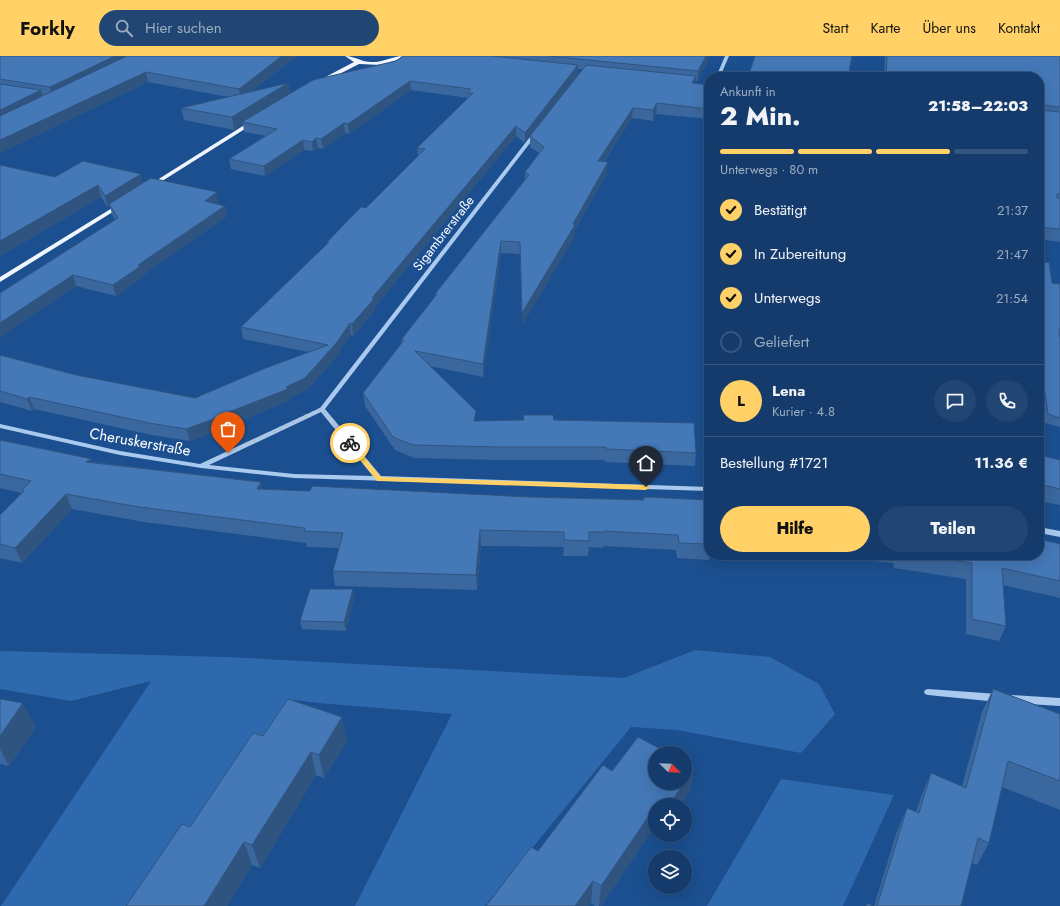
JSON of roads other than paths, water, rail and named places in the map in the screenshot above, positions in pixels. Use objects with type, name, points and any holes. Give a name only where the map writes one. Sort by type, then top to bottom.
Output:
[{"type":"main road","points":[[348,56],[358,62],[378,63],[400,56]]},
{"type":"main road","points":[[309,88],[358,62]]},
{"type":"main road","points":[[143,191],[262,116]]},
{"type":"main road","points":[[0,280],[130,199]]},
{"type":"street","points":[[720,72],[727,56]]},
{"type":"street","name":"Sigambrerstraße","points":[[201,466],[322,409],[541,126]]},
{"type":"street","points":[[322,409],[379,479]]},
{"type":"street","name":"Cheruskerstraße","points":[[0,426],[120,453],[201,466],[294,476],[704,490]]},
{"type":"street","points":[[1044,531],[1060,534]]},
{"type":"street","points":[[928,692],[1060,702]]}]
